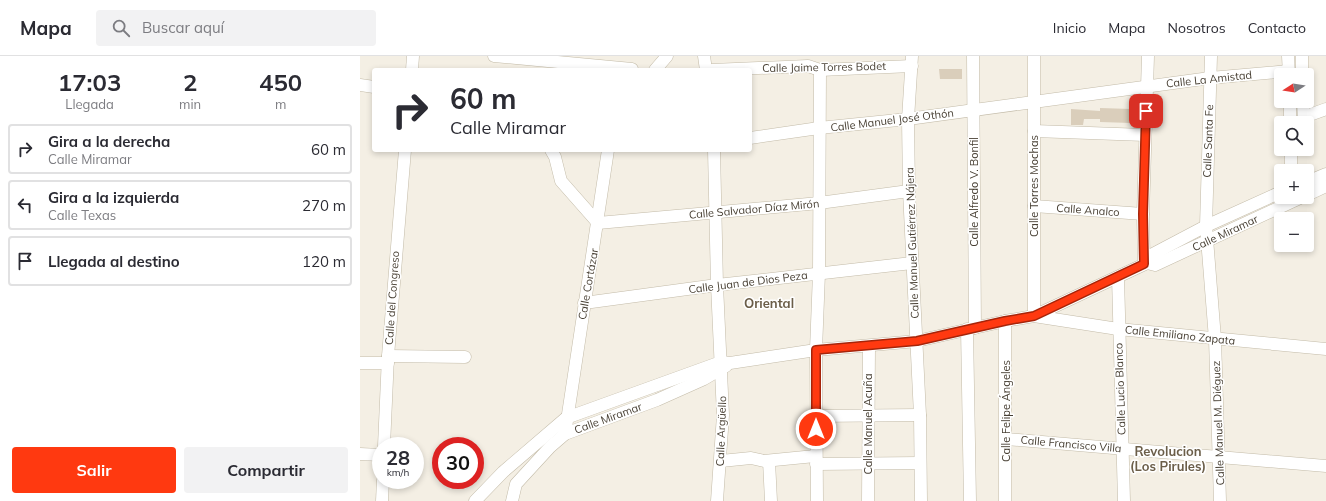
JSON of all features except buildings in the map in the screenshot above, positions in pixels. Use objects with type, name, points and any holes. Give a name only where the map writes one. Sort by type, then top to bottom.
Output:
[{"type":"street","points":[[412,68],[413,56]]},
{"type":"street","points":[[494,56],[621,68]]},
{"type":"street","points":[[657,68],[667,56]]},
{"type":"street","points":[[704,56],[706,68]]},
{"type":"street","name":"Calle Alfredo V. Bonfil","points":[[971,328],[973,56]]},
{"type":"street","name":"Calle Torres Mochas","points":[[1034,56],[1034,316]]},
{"type":"street","points":[[1145,264],[1143,214],[1148,56]]},
{"type":"street","name":"Calle Santa Fe","points":[[1206,226],[1211,56]]},
{"type":"street","points":[[1288,56],[1289,68]]},
{"type":"street","points":[[1302,56],[1302,68]]},
{"type":"street","name":"Calle Jaime Torres Bodet","points":[[746,68],[912,61]]},
{"type":"street","name":"Calle Manuel Gutiérrez Nájera","points":[[912,61],[908,119],[909,190],[920,414],[921,501]]},
{"type":"street","points":[[813,64],[819,128],[819,273],[816,350],[817,501]]},
{"type":"street","name":"Calle La Amistad","points":[[1034,101],[1210,78],[1274,74]]},
{"type":"street","points":[[360,85],[372,87]]},
{"type":"street","name":"Calle Manuel José Othón","points":[[752,138],[819,128],[908,119],[1034,101]]},
{"type":"street","points":[[1312,116],[1326,109]]},
{"type":"street","points":[[1034,131],[1145,135]]},
{"type":"street","name":"Calle del Congreso","points":[[384,437],[388,359],[405,152]]},
{"type":"street","name":"Calle Cortázar","points":[[565,434],[566,418],[598,223],[608,152]]},
{"type":"street","name":"Calle Argüello","points":[[714,152],[717,285],[724,365],[724,415],[717,501]]},
{"type":"street","points":[[553,154],[561,181],[598,223]]},
{"type":"street","points":[[1314,179],[1326,174]]},
{"type":"street","points":[[1314,192],[1326,186]]},
{"type":"street","name":"Calle Salvador Díaz Mirón","points":[[598,223],[819,203],[909,190]]},
{"type":"street","name":"Calle Miramar","points":[[566,418],[724,365],[816,350],[917,341],[971,328],[1034,316],[1118,278],[1145,264],[1151,255],[1206,226],[1274,195]]},
{"type":"street","name":"Calle Miramar","points":[[1145,264],[1155,265],[1283,204]]},
{"type":"street","name":"Calle Analco","points":[[1034,206],[1143,214]]},
{"type":"street","name":"Calle Manuel M. Diéguez","points":[[1206,226],[1215,339],[1220,457],[1220,501]]},
{"type":"street","name":"Calle Juan de Dios Peza","points":[[584,303],[717,285],[912,263]]},
{"type":"street","name":"Calle Lucio Blanco","points":[[1118,278],[1118,329],[1124,501]]},
{"type":"street","name":"Calle Emiliano Zapata","points":[[1034,316],[1118,329],[1326,349]]},
{"type":"street","name":"Calle Felipe Ángeles","points":[[1005,321],[1005,501]]},
{"type":"street","points":[[970,501],[971,328]]},
{"type":"street","name":"Calle Manuel Acuña","points":[[868,501],[869,346]]},
{"type":"street","points":[[360,364],[388,359],[465,357]]},
{"type":"street","name":"Calle Miramar","points":[[512,501],[516,484],[550,447],[565,434],[657,400],[724,365]]},
{"type":"street","points":[[816,416],[920,414]]},
{"type":"street","points":[[475,501],[503,472],[566,418]]},
{"type":"street","name":"Calle Francisco Villa","points":[[1006,439],[1326,466]]},
{"type":"street","points":[[360,454],[372,455]]},
{"type":"street","points":[[721,461],[751,458],[769,461],[816,460],[868,465],[920,463]]},
{"type":"street","points":[[769,461],[771,501]]},
{"type":"street","points":[[382,501],[383,489]]},
{"type":"district","name":"Oriental","points":[[769,303]]},
{"type":"district","name":"Revolucion (Los Pirules)","points":[[1168,458]]},
{"type":"route","points":[[816,429],[816,350],[917,341],[1034,316],[1118,278],[1144,264],[1143,214],[1146,111]]}]
